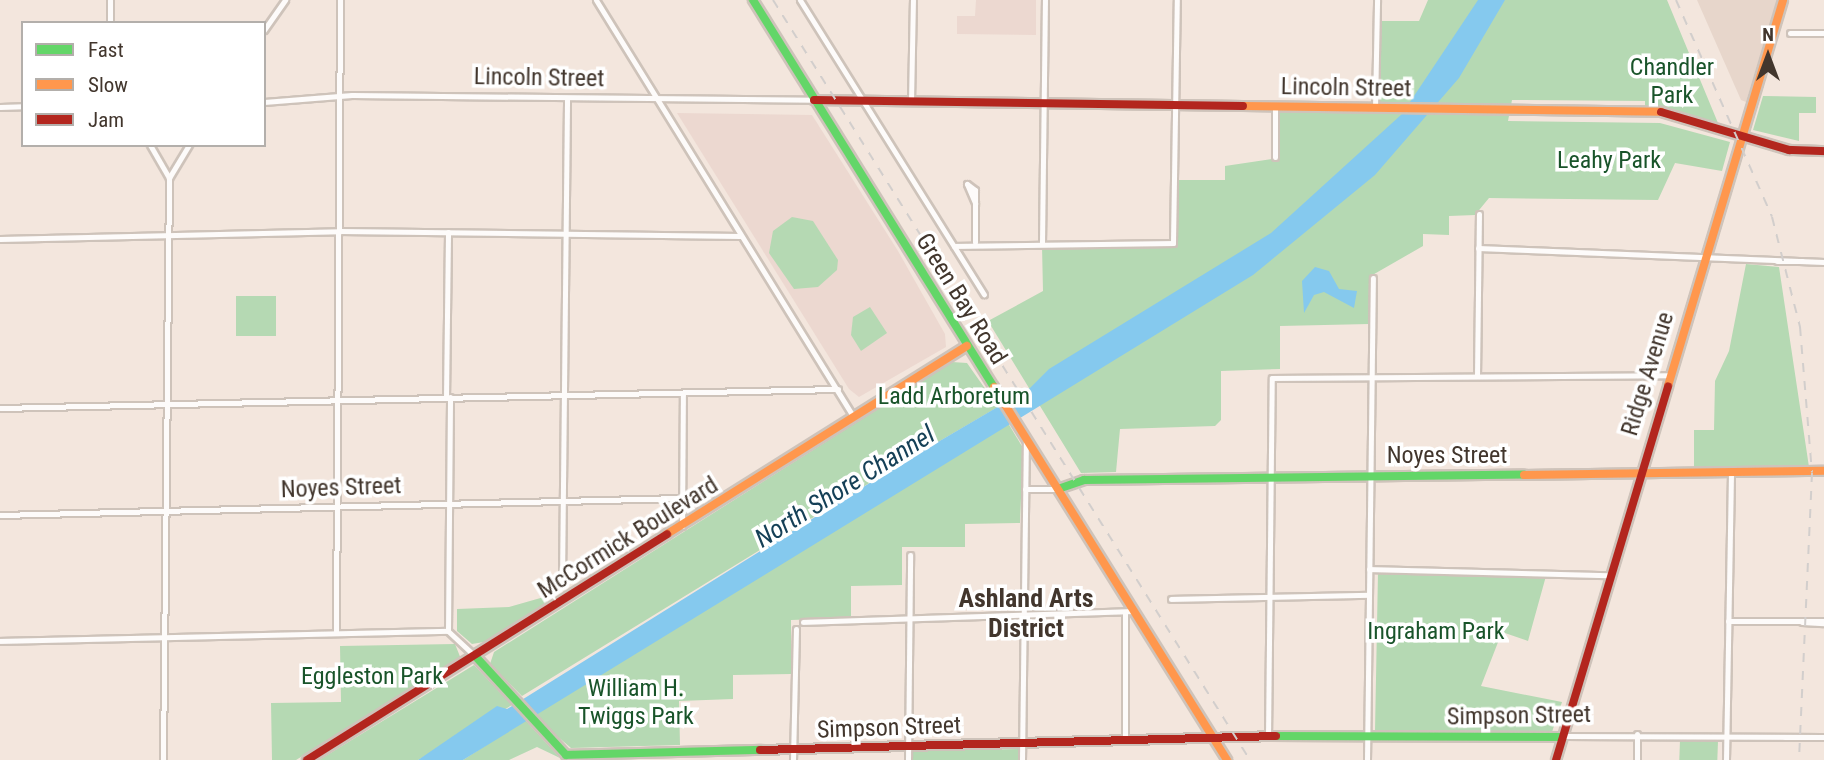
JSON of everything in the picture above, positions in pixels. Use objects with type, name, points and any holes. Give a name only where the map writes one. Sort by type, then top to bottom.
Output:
[{"type":"street","points":[[110,0],[110,21]]},
{"type":"street","points":[[266,27],[285,0]]},
{"type":"street","points":[[336,633],[340,0]]},
{"type":"street","points":[[596,0],[740,236],[855,417]]},
{"type":"street","name":"Green Bay Road","points":[[753,0],[1058,489],[1129,612],[1227,760]]},
{"type":"street","points":[[800,0],[984,294]]},
{"type":"street","points":[[911,102],[913,0]]},
{"type":"street","points":[[1042,243],[1045,0]]},
{"type":"street","points":[[954,246],[975,242],[1173,243],[1177,0]]},
{"type":"street","points":[[1375,108],[1377,0]]},
{"type":"street","name":"Ridge Avenue","points":[[1556,760],[1560,737],[1606,575],[1783,0]]},
{"type":"street","points":[[1790,33],[1824,33]]},
{"type":"street","name":"Lincoln Street","points":[[266,102],[341,97],[567,98],[1665,112],[1789,150],[1824,151]]},
{"type":"street","points":[[562,581],[567,98]]},
{"type":"street","points":[[0,107],[21,106]]},
{"type":"street","points":[[1275,107],[1275,157]]},
{"type":"street","points":[[151,147],[169,178]]},
{"type":"street","points":[[163,760],[169,178],[188,147]]},
{"type":"street","points":[[975,203],[975,242]]},
{"type":"street","points":[[1477,376],[1479,214]]},
{"type":"street","points":[[0,239],[340,231],[740,236]]},
{"type":"street","points":[[448,232],[448,631]]},
{"type":"street","points":[[1478,248],[1824,262]]},
{"type":"street","points":[[1367,760],[1373,278]]},
{"type":"street","name":"McCormick Boulevard","points":[[307,760],[682,528],[967,346]]},
{"type":"street","points":[[1268,737],[1272,378],[1668,375]]},
{"type":"street","points":[[0,408],[838,389]]},
{"type":"street","points":[[682,528],[683,393]]},
{"type":"street","points":[[1022,760],[1026,439]]},
{"type":"street","points":[[1726,760],[1731,472]]},
{"type":"street","name":"Noyes Street","points":[[1025,489],[1058,489],[1093,481],[1370,474],[1824,473]]},
{"type":"street","name":"Noyes Street","points":[[0,515],[682,498]]},
{"type":"street","points":[[908,760],[910,555]]},
{"type":"street","points":[[1369,569],[1606,575]]},
{"type":"street","points":[[1171,599],[1368,595]]},
{"type":"street","points":[[803,622],[1129,612],[1125,741]]},
{"type":"street","points":[[1728,621],[1824,622]]},
{"type":"street","points":[[793,760],[796,629]]},
{"type":"street","points":[[0,641],[448,631],[509,691],[566,757]]},
{"type":"street","points":[[1637,734],[1637,760]]},
{"type":"street","name":"Simpson Street","points":[[566,757],[678,757],[909,746],[1367,735],[1560,737],[1637,734],[1824,737]]},
{"type":"shaded area","points":[[976,0],[1036,0],[1036,35],[957,34],[957,16],[975,16]]},
{"type":"shaded area","points":[[1697,0],[1777,0],[1746,102],[1741,100]]},
{"type":"shaded area","points":[[677,113],[812,115],[898,251],[945,334],[946,347],[859,397],[849,389]]},
{"type":"green space","points":[[1428,0],[1667,0],[1718,123],[1645,107],[1645,101],[1512,100],[1508,121],[1660,123],[1730,142],[1722,171],[1675,163],[1658,200],[1489,198],[1475,215],[1449,216],[1449,235],[1423,234],[1423,246],[1369,277],[1369,324],[1280,326],[1280,369],[1221,371],[1221,420],[1215,426],[1120,429],[1116,472],[1081,473],[988,321],[1043,291],[1042,246],[1175,246],[1179,180],[1225,180],[1225,166],[1279,158],[1280,112],[1379,112],[1380,21],[1419,21]]},
{"type":"green space","points":[[1763,96],[1816,97],[1816,113],[1799,113],[1799,141],[1753,130]]},
{"type":"green space","points":[[792,217],[813,221],[838,260],[837,270],[818,287],[794,289],[769,253],[773,231]]},
{"type":"green space","points":[[1746,264],[1779,267],[1809,467],[1694,467],[1694,430],[1714,430],[1715,381],[1729,351]]},
{"type":"green space","points":[[236,296],[276,296],[276,336],[236,336]]},
{"type":"green space","points":[[870,307],[887,333],[861,351],[851,335],[853,317]]},
{"type":"green space","name":"Ladd Arboretum","points":[[952,362],[967,363],[998,407],[909,459],[900,457],[897,466],[522,696],[490,664],[494,652]]},
{"type":"green space","name":"William H. Twiggs Park","points":[[1008,423],[1023,448],[1020,523],[965,524],[965,547],[902,547],[902,585],[851,586],[851,618],[791,620],[791,674],[733,675],[733,699],[679,701],[680,745],[571,748],[543,724],[536,713]]},
{"type":"green space","name":"Ingraham Park","points":[[1378,572],[1546,576],[1528,641],[1502,632],[1481,686],[1562,702],[1551,735],[1375,731]]},
{"type":"green space","points":[[544,597],[549,605],[484,642],[472,644],[457,631],[457,609],[509,607]]},
{"type":"green space","name":"Eggleston Park","points":[[455,644],[461,659],[296,760],[272,760],[271,703],[341,702],[340,646]]},
{"type":"green space","points":[[474,665],[512,705],[418,760],[319,760]]},
{"type":"green space","points":[[525,720],[560,758],[537,747],[509,760],[463,760]]},
{"type":"green space","points":[[1680,740],[1718,741],[1717,760],[1679,760]]},
{"type":"green space","points":[[1018,749],[1018,760],[912,760],[912,751]]},
{"type":"water","points":[[1478,0],[1505,0],[1459,78],[1375,175],[1253,275],[463,760],[418,760],[497,706],[507,709],[897,466],[900,457],[909,459],[1030,388],[1049,369],[1271,233],[1402,114]]},
{"type":"water","points":[[1315,267],[1329,271],[1339,289],[1357,291],[1354,308],[1324,292],[1314,295],[1304,313],[1302,281]]},
{"type":"railway","points":[[773,0],[1250,760]]},
{"type":"railway","points":[[1676,0],[1772,217],[1800,327],[1812,473],[1799,760]]},
{"type":"traffic: fast","points":[[753,0],[994,387]]},
{"type":"traffic: fast","points":[[1058,489],[1084,480],[1524,475]]},
{"type":"traffic: fast","points":[[476,657],[566,755],[760,750]]},
{"type":"traffic: fast","points":[[1276,736],[1560,737]]},
{"type":"traffic: slow","points":[[1668,386],[1783,0]]},
{"type":"traffic: slow","points":[[1243,106],[1661,112]]},
{"type":"traffic: slow","points":[[667,534],[967,346]]},
{"type":"traffic: slow","points":[[994,387],[1227,760]]},
{"type":"traffic: slow","points":[[1524,475],[1824,471]]},
{"type":"traffic: jam","points":[[814,100],[1243,106]]},
{"type":"traffic: jam","points":[[1661,112],[1789,150],[1824,151]]},
{"type":"traffic: jam","points":[[1556,760],[1668,386]]},
{"type":"traffic: jam","points":[[307,760],[667,534]]},
{"type":"traffic: jam","points":[[760,750],[1276,736]]},
{"type":"district","name":"Ashland Arts District","points":[[1026,614]]},
{"type":"park label","name":"Chandler Park","points":[[1672,82]]},
{"type":"park label","name":"Leahy Park","points":[[1609,161]]},
{"type":"water label","name":"North Shore Channel","points":[[845,487]]}]
